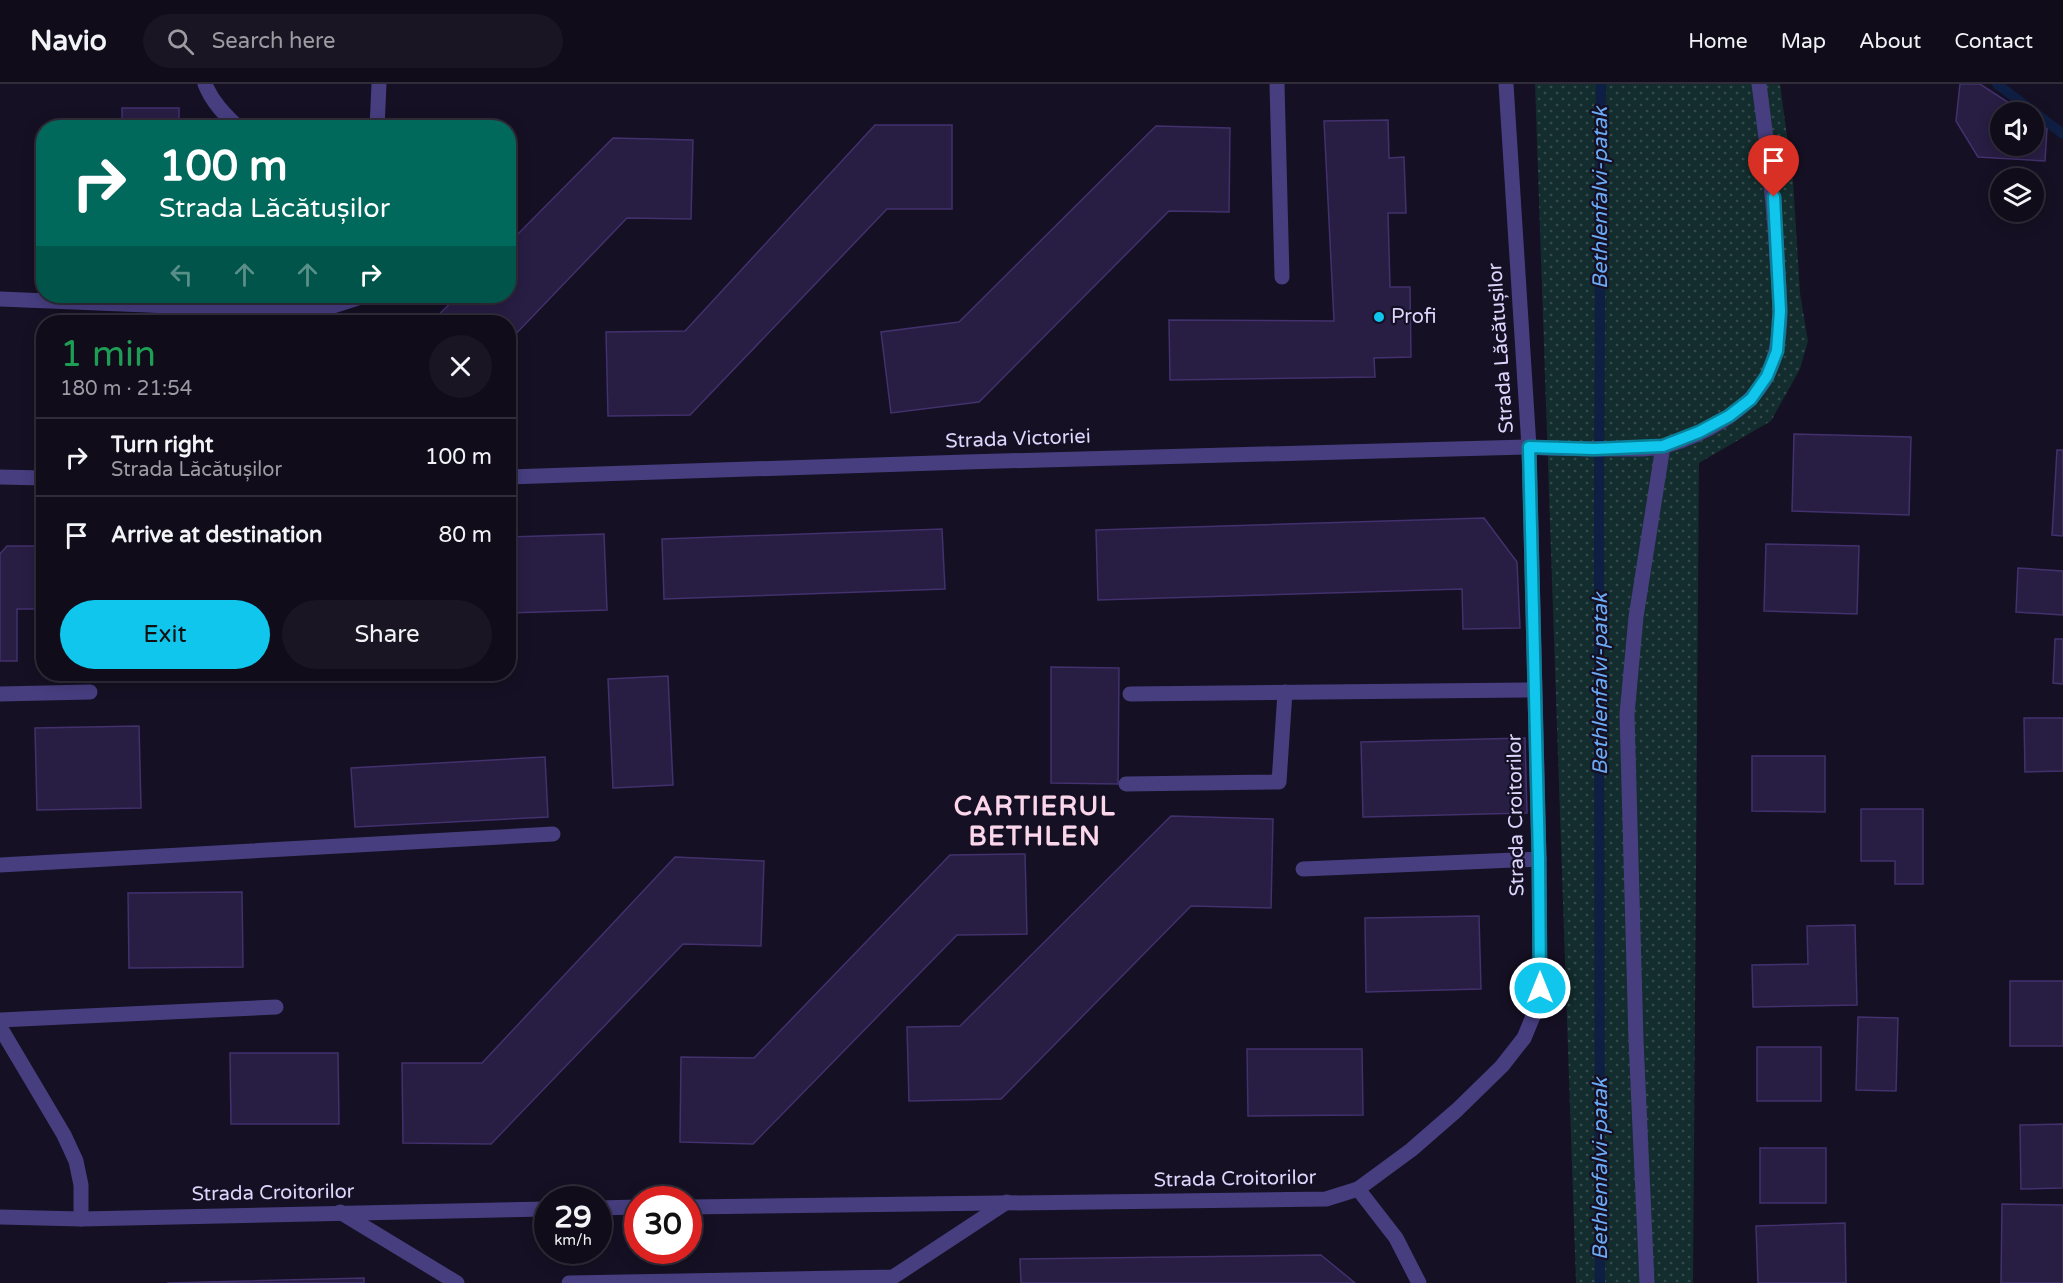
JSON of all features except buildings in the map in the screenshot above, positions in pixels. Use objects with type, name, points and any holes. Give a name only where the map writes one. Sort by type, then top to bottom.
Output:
[{"type":"street","points":[[205,84],[209,94],[230,120]]},
{"type":"street","points":[[377,120],[379,84]]},
{"type":"street","points":[[1277,84],[1282,277]]},
{"type":"street","name":"Strada Lăcătușilor","points":[[1506,84],[1529,447],[1573,449],[1635,449],[1663,446],[1699,432],[1729,416],[1751,399],[1767,376],[1777,351],[1780,311],[1774,197],[1759,84]]},
{"type":"street","points":[[0,299],[36,301]]},
{"type":"street","points":[[70,303],[279,315]]},
{"type":"street","points":[[319,315],[347,303]]},
{"type":"street","points":[[1647,1283],[1636,1040],[1627,714],[1636,617],[1663,446]]},
{"type":"street","name":"Strada Victoriei","points":[[516,477],[954,462],[1529,447]]},
{"type":"street","name":"Strada Croitorilor","points":[[702,1207],[1326,1199],[1358,1189],[1412,1150],[1457,1110],[1502,1066],[1524,1038],[1534,1014],[1540,988],[1529,447]]},
{"type":"street","points":[[0,477],[36,478]]},
{"type":"street","points":[[1130,694],[1534,690]]},
{"type":"street","points":[[0,694],[90,692]]},
{"type":"street","points":[[1126,784],[1279,782],[1285,692]]},
{"type":"street","points":[[0,865],[553,834]]},
{"type":"street","points":[[1303,869],[1539,859]]},
{"type":"street","points":[[0,1020],[276,1007]]},
{"type":"street","points":[[0,1027],[64,1135],[76,1161],[81,1185],[81,1218]]},
{"type":"street","points":[[1358,1189],[1396,1238],[1419,1283]]},
{"type":"street","points":[[569,1283],[893,1280],[1007,1202]]},
{"type":"street","name":"Strada Croitorilor","points":[[0,1217],[81,1218],[534,1209]]},
{"type":"street","points":[[340,1212],[457,1283]]},
{"type":"green space","points":[[1535,84],[1780,84],[1793,180],[1800,293],[1808,341],[1800,369],[1771,421],[1699,463],[1693,1283],[1576,1283]]},
{"type":"waterway","name":"Bethlenfalvi-patak","points":[[1600,1283],[1601,84]]},
{"type":"waterway","points":[[1997,84],[2063,134]]},
{"type":"place","name":"Profi","points":[[1379,317]]},
{"type":"district","name":"CARTIERUL BETHLEN","points":[[1035,821]]},
{"type":"route","points":[[1540,988],[1529,447],[1635,449],[1663,446],[1699,432],[1729,416],[1751,399],[1767,376],[1777,351],[1780,311],[1774,197]]}]
